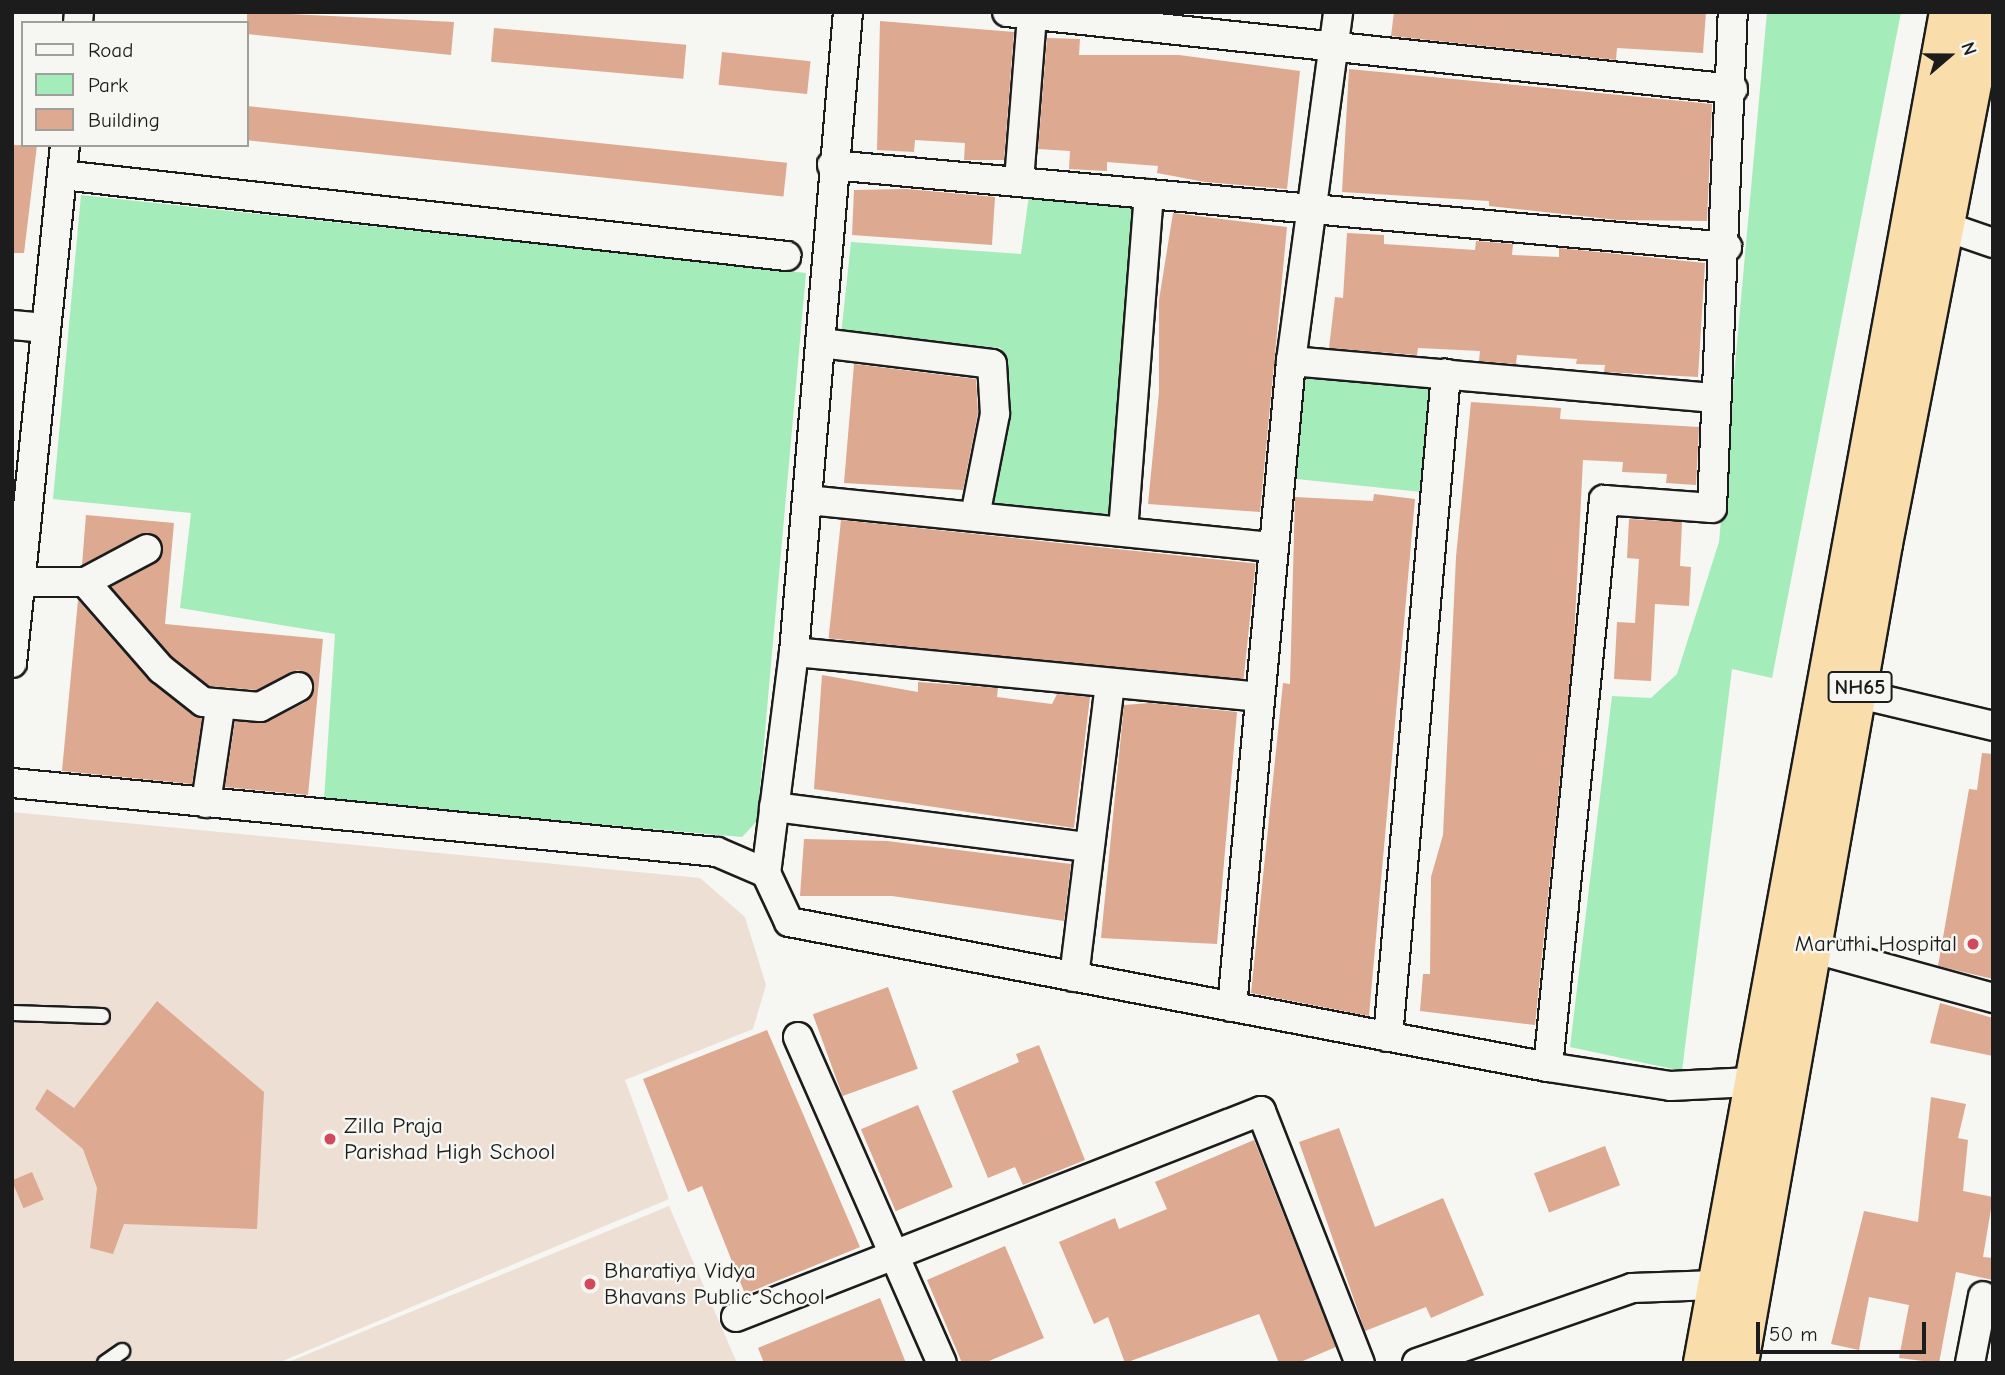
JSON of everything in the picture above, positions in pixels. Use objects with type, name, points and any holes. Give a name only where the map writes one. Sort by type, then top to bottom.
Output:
[{"type":"highway","name":"NH65","points":[[1703,1363],[1751,1083],[1879,484],[1949,12]]},
{"type":"highway","name":"NH65","points":[[1879,484],[1985,60],[1986,12]]},
{"type":"highway","name":"NH65","points":[[1739,1363],[1859,694],[1868,541]]},
{"type":"street","points":[[848,12],[832,165],[821,343],[794,652],[766,873],[789,922],[1548,1067],[1671,1086],[1751,1083]]},
{"type":"street","points":[[1232,1007],[1292,361],[1309,209],[1338,12]]},
{"type":"street","points":[[1548,1067],[1604,500],[1712,508],[1715,398],[1727,247],[1733,12]]},
{"type":"street","points":[[1019,181],[1020,13],[1190,21],[1331,47],[1733,89]]},
{"type":"street","points":[[12,663],[65,147]]},
{"type":"street","points":[[832,165],[1727,247]]},
{"type":"street","points":[[62,175],[786,256]]},
{"type":"street","points":[[1123,531],[1149,194]]},
{"type":"street","points":[[1944,226],[1993,243]]},
{"type":"street","points":[[12,325],[46,328]]},
{"type":"street","points":[[821,343],[992,364],[995,414],[975,516]]},
{"type":"street","points":[[1292,361],[1715,398]]},
{"type":"street","points":[[1388,1037],[1446,374]]},
{"type":"street","points":[[808,500],[1274,547]]},
{"type":"street","points":[[17,596],[85,582],[147,549]]},
{"type":"street","points":[[85,582],[161,669],[220,708],[260,707],[298,687]]},
{"type":"street","points":[[794,652],[1259,696]]},
{"type":"street","points":[[1074,977],[1087,847],[1110,684]]},
{"type":"street","points":[[1859,694],[1993,726]]},
{"type":"street","points":[[206,803],[220,708]]},
{"type":"street","points":[[12,783],[717,852],[766,873]]},
{"type":"street","points":[[774,807],[1087,847]]},
{"type":"street","points":[[1815,949],[1993,998]]},
{"type":"street","points":[[798,1037],[942,1363]]},
{"type":"street","points":[[736,1317],[1261,1111],[1360,1363]]},
{"type":"street","points":[[1418,1363],[1632,1288],[1716,1285]]},
{"type":"street","points":[[1970,1363],[1983,1296]]},
{"type":"lane","points":[[12,1013],[102,1016]]},
{"type":"lane","points":[[105,1363],[122,1351]]},
{"type":"shaded area","name":"Zilla Praja Parishad High School","points":[[12,812],[700,878],[745,917],[766,985],[753,1029],[625,1080],[669,1199],[278,1363],[12,1363]]},
{"type":"shaded area","name":"Bharatiya Vidya Bhavans Public School","points":[[669,1206],[737,1363],[286,1363]]},
{"type":"green space","points":[[1767,12],[1901,12],[1772,678],[1732,669],[1682,1071],[1570,1047],[1612,696],[1651,698],[1677,674],[1719,542]]},
{"type":"green space","points":[[81,195],[806,273],[757,821],[742,837],[324,800],[335,634],[180,608],[191,513],[53,499]]},
{"type":"green space","points":[[1029,195],[1134,204],[1109,517],[985,502],[1001,348],[841,335],[851,242],[1021,254]]},
{"type":"green space","points":[[1303,371],[1435,385],[1424,492],[1292,478]]},
{"type":"building","points":[[247,12],[454,22],[451,55],[248,34]]},
{"type":"building","points":[[1394,12],[1706,12],[1703,53],[1617,48],[1616,60],[1391,36]]},
{"type":"building","points":[[880,21],[1014,32],[1004,160],[964,160],[965,143],[915,140],[914,152],[877,150]]},
{"type":"building","points":[[494,28],[686,45],[683,79],[491,62]]},
{"type":"building","points":[[1047,38],[1080,39],[1079,55],[1179,55],[1300,71],[1287,189],[1205,182],[1157,173],[1158,166],[1107,162],[1107,171],[1069,169],[1070,151],[1038,149]]},
{"type":"building","points":[[722,52],[811,61],[807,94],[719,85]]},
{"type":"building","points":[[1349,69],[1712,104],[1707,221],[1618,220],[1489,206],[1489,201],[1342,192]]},
{"type":"building","points":[[248,106],[787,163],[783,197],[248,140]]},
{"type":"building","points":[[12,145],[37,147],[24,253],[12,253]]},
{"type":"building","points":[[907,189],[995,197],[992,245],[852,235],[854,190]]},
{"type":"building","points":[[1173,213],[1287,227],[1260,512],[1148,504],[1159,392],[1159,300]]},
{"type":"building","points":[[1347,233],[1384,235],[1384,244],[1475,250],[1476,241],[1513,244],[1512,255],[1559,257],[1559,248],[1705,263],[1698,377],[1604,372],[1605,365],[1576,364],[1577,359],[1517,355],[1516,364],[1479,361],[1480,351],[1418,348],[1417,355],[1329,348],[1335,297],[1343,298]]},
{"type":"building","points":[[854,364],[976,379],[978,413],[963,490],[844,483]]},
{"type":"building","points":[[1471,402],[1561,408],[1560,419],[1699,427],[1696,485],[1666,483],[1667,474],[1622,472],[1623,462],[1583,460],[1574,639],[1535,1025],[1420,1011],[1423,974],[1430,974],[1431,877],[1443,835],[1456,557]]},
{"type":"building","points":[[1374,494],[1415,499],[1369,1016],[1251,993],[1283,683],[1290,684],[1295,497],[1373,501]]},
{"type":"building","points":[[86,515],[174,523],[165,624],[323,639],[308,795],[225,787],[235,721],[267,722],[306,702],[312,679],[298,670],[257,690],[209,686],[172,657],[111,587],[155,563],[161,541],[140,534],[82,565]]},
{"type":"building","points":[[1629,519],[1682,522],[1680,566],[1691,567],[1689,606],[1655,604],[1651,681],[1614,679],[1617,622],[1635,623],[1639,559],[1627,558]]},
{"type":"building","points":[[841,520],[1256,564],[1243,682],[829,638]]},
{"type":"building","points":[[78,600],[149,680],[202,719],[192,784],[62,771]]},
{"type":"building","points":[[822,675],[918,692],[918,682],[998,688],[997,697],[1052,704],[1057,694],[1090,697],[1074,828],[814,789]]},
{"type":"building","points":[[1150,703],[1237,712],[1217,944],[1101,938],[1124,705]]},
{"type":"building","points":[[1982,753],[1993,754],[1993,979],[1938,966],[1969,789],[1977,790]]},
{"type":"building","points":[[804,839],[887,841],[1071,864],[1064,921],[892,896],[800,896]]},
{"type":"building","points":[[888,987],[918,1069],[843,1096],[813,1014]]},
{"type":"building","points":[[157,1001],[264,1092],[257,1229],[124,1224],[113,1254],[90,1248],[97,1188],[83,1149],[35,1109],[47,1089],[74,1108]]},
{"type":"building","points":[[1940,1003],[1993,1018],[1993,1056],[1930,1043]]},
{"type":"building","points":[[767,1030],[860,1247],[745,1294],[702,1186],[688,1192],[643,1079]]},
{"type":"building","points":[[1039,1045],[1085,1160],[1023,1185],[1015,1167],[988,1178],[952,1091],[1019,1062],[1016,1054]]},
{"type":"building","points":[[1931,1097],[1966,1104],[1958,1138],[1968,1140],[1963,1191],[1993,1197],[1983,1257],[1993,1258],[1993,1280],[1956,1272],[1939,1363],[1899,1358],[1909,1305],[1869,1297],[1859,1350],[1831,1344],[1864,1211],[1918,1222]]},
{"type":"building","points":[[918,1105],[953,1187],[896,1211],[861,1129]]},
{"type":"building","points":[[1339,1128],[1375,1227],[1443,1198],[1484,1295],[1431,1318],[1426,1307],[1365,1331],[1299,1142]]},
{"type":"building","points":[[1254,1140],[1336,1347],[1298,1363],[1279,1363],[1259,1314],[1125,1363],[1108,1317],[1094,1324],[1059,1242],[1115,1218],[1119,1229],[1167,1209],[1155,1182]]},
{"type":"building","points":[[1605,1146],[1620,1185],[1549,1212],[1534,1173]]},
{"type":"building","points":[[32,1172],[44,1200],[23,1208],[12,1180]]},
{"type":"building","points":[[1005,1246],[1044,1338],[984,1363],[962,1363],[927,1280]]},
{"type":"building","points":[[880,1298],[906,1363],[764,1363],[758,1348]]},
{"type":"place","name":"Maruthi Hospital","points":[[1973,944]]},
{"type":"place","name":"Zilla Praja Parishad High School","points":[[330,1139]]},
{"type":"place","name":"Bharatiya Vidya Bhavans Public School","points":[[590,1284]]}]
